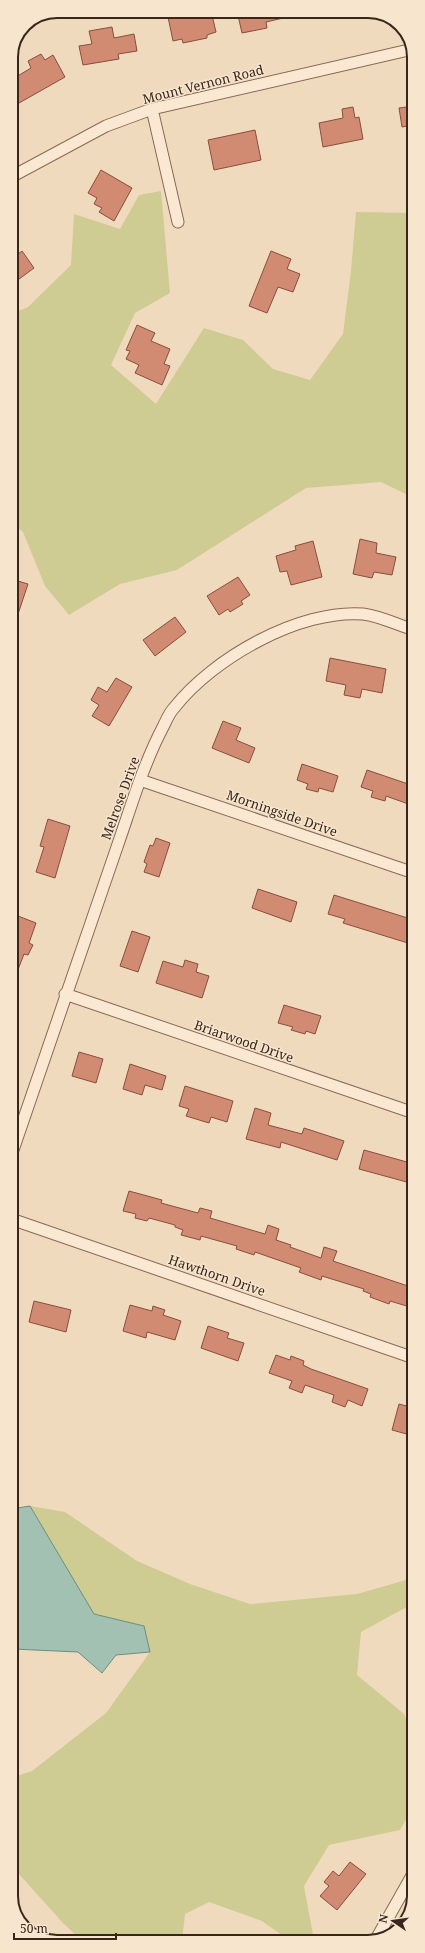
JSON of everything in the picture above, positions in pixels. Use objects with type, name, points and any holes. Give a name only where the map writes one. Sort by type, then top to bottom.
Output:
[{"type":"street","name":"Mount Vernon Road","points":[[18,173],[106,126],[152,109],[406,50]]},
{"type":"street","points":[[152,109],[178,222]]},
{"type":"street","name":"Melrose Drive","points":[[18,1135],[65,994],[140,780],[155,742],[173,709],[192,688],[211,672],[267,636],[299,622],[332,615],[365,614],[407,628]]},
{"type":"street","name":"Morningside Drive","points":[[140,780],[407,871]]},
{"type":"street","name":"Briarwood Drive","points":[[65,994],[407,1111]]},
{"type":"street","name":"Hawthorn Drive","points":[[18,1221],[407,1356]]},
{"type":"street","points":[[380,1933],[407,1885]]},
{"type":"shaded area","points":[[161,191],[170,293],[135,313],[111,365],[156,404],[204,328],[243,340],[273,369],[310,380],[343,334],[351,271],[356,212],[407,213],[407,495],[381,482],[306,488],[177,570],[120,584],[69,615],[45,586],[23,532],[18,528],[18,311],[28,307],[71,265],[74,214],[120,229],[139,195]]},
{"type":"shaded area","points":[[30,1506],[65,1512],[137,1561],[190,1584],[250,1604],[357,1594],[407,1579],[407,1607],[361,1632],[357,1675],[404,1714],[407,1721],[407,1818],[400,1830],[329,1845],[304,1886],[313,1935],[282,1935],[262,1921],[209,1902],[185,1914],[183,1935],[76,1935],[18,1873],[18,1776],[32,1771],[106,1713],[150,1652],[144,1626],[94,1614]]},
{"type":"shaded area","points":[[30,1506],[94,1614],[144,1626],[150,1652],[116,1655],[102,1673],[78,1652],[18,1649],[18,1508]]},
{"type":"building","points":[[168,18],[213,18],[216,32],[207,35],[207,38],[183,43],[182,39],[173,41]]},
{"type":"building","points":[[239,18],[283,18],[266,22],[267,28],[242,33]]},
{"type":"building","points":[[112,27],[114,38],[134,34],[137,51],[118,54],[119,59],[83,65],[79,46],[92,44],[89,31]]},
{"type":"building","points":[[41,54],[45,60],[53,55],[65,77],[19,103],[18,76],[31,68],[28,61]]},
{"type":"building","points":[[353,107],[355,118],[359,117],[363,139],[323,147],[319,123],[343,118],[342,109]]},
{"type":"building","points":[[407,107],[407,126],[402,127],[399,108]]},
{"type":"building","points":[[255,130],[261,160],[214,170],[208,140]]},
{"type":"building","points":[[101,170],[132,188],[114,221],[99,212],[102,208],[94,204],[97,198],[88,193]]},
{"type":"building","points":[[22,251],[34,268],[18,280],[18,254]]},
{"type":"building","points":[[271,251],[291,259],[287,269],[300,274],[293,292],[278,287],[267,313],[249,306]]},
{"type":"building","points":[[137,325],[155,333],[151,341],[170,349],[164,364],[170,366],[162,385],[135,373],[139,365],[126,359],[130,351],[126,350]]},
{"type":"building","points":[[360,539],[377,543],[376,553],[396,557],[392,575],[374,572],[372,578],[353,574]]},
{"type":"building","points":[[313,541],[322,577],[291,585],[287,571],[280,572],[276,556],[296,550],[295,546]]},
{"type":"building","points":[[238,577],[250,595],[241,601],[243,604],[230,612],[228,609],[219,615],[207,596]]},
{"type":"building","points":[[18,581],[28,584],[18,614]]},
{"type":"building","points":[[175,617],[186,632],[155,656],[143,640]]},
{"type":"building","points":[[330,658],[386,669],[382,693],[362,689],[360,698],[344,695],[346,685],[326,681]]},
{"type":"building","points":[[116,678],[132,687],[109,726],[92,716],[99,705],[91,700],[98,687],[107,692]]},
{"type":"building","points":[[223,721],[241,728],[236,740],[255,748],[249,763],[212,748]]},
{"type":"building","points":[[302,764],[338,776],[333,792],[319,788],[318,792],[306,789],[308,784],[297,780]]},
{"type":"building","points":[[367,770],[407,784],[407,804],[386,796],[385,801],[371,797],[373,791],[361,787]]},
{"type":"building","points":[[48,819],[70,826],[55,878],[36,872],[44,847],[40,846]]},
{"type":"building","points":[[156,838],[170,843],[159,877],[144,872],[147,864],[144,862],[150,845],[153,846]]},
{"type":"building","points":[[258,889],[297,902],[291,922],[252,908]]},
{"type":"building","points":[[334,895],[407,918],[407,943],[343,923],[345,919],[328,914]]},
{"type":"building","points":[[18,916],[36,923],[29,943],[33,945],[28,955],[24,954],[18,970]]},
{"type":"building","points":[[132,931],[150,937],[138,972],[120,966]]},
{"type":"building","points":[[185,960],[198,964],[196,972],[209,976],[202,998],[156,983],[163,961],[183,967]]},
{"type":"building","points":[[284,1005],[321,1016],[315,1034],[306,1031],[305,1034],[291,1030],[293,1027],[278,1023]]},
{"type":"building","points":[[79,1052],[103,1059],[96,1083],[72,1076]]},
{"type":"building","points":[[130,1064],[166,1076],[162,1090],[145,1085],[142,1095],[123,1089]]},
{"type":"building","points":[[185,1086],[233,1101],[227,1122],[211,1117],[209,1123],[186,1116],[189,1109],[179,1106]]},
{"type":"building","points":[[255,1108],[271,1113],[268,1125],[302,1134],[304,1128],[344,1141],[337,1160],[281,1142],[280,1148],[246,1139]]},
{"type":"building","points":[[364,1150],[407,1162],[407,1182],[359,1169]]},
{"type":"building","points":[[129,1191],[162,1200],[161,1203],[198,1213],[200,1208],[212,1211],[210,1218],[265,1234],[268,1225],[279,1229],[276,1240],[291,1245],[290,1247],[321,1258],[324,1247],[337,1251],[333,1261],[407,1286],[407,1306],[390,1301],[389,1304],[370,1297],[371,1294],[363,1291],[364,1289],[322,1276],[321,1280],[299,1272],[301,1268],[255,1252],[254,1255],[236,1249],[237,1246],[201,1236],[200,1240],[181,1235],[183,1230],[175,1227],[175,1225],[149,1218],[147,1221],[135,1218],[136,1214],[123,1211]]},
{"type":"building","points":[[34,1301],[71,1310],[66,1332],[29,1322]]},
{"type":"building","points":[[130,1305],[152,1311],[153,1306],[165,1310],[163,1315],[181,1321],[175,1340],[147,1332],[146,1338],[123,1331]]},
{"type":"building","points":[[208,1326],[229,1333],[227,1338],[244,1343],[238,1361],[201,1348]]},
{"type":"building","points":[[276,1355],[290,1360],[291,1356],[304,1361],[303,1365],[311,1369],[368,1389],[362,1406],[348,1400],[345,1407],[332,1402],[334,1395],[305,1385],[302,1393],[289,1388],[292,1381],[269,1373]]},
{"type":"building","points":[[399,1404],[407,1406],[407,1434],[392,1430]]},
{"type":"building","points":[[350,1862],[366,1874],[337,1910],[320,1896],[329,1886],[324,1882],[333,1871],[339,1876]]}]
